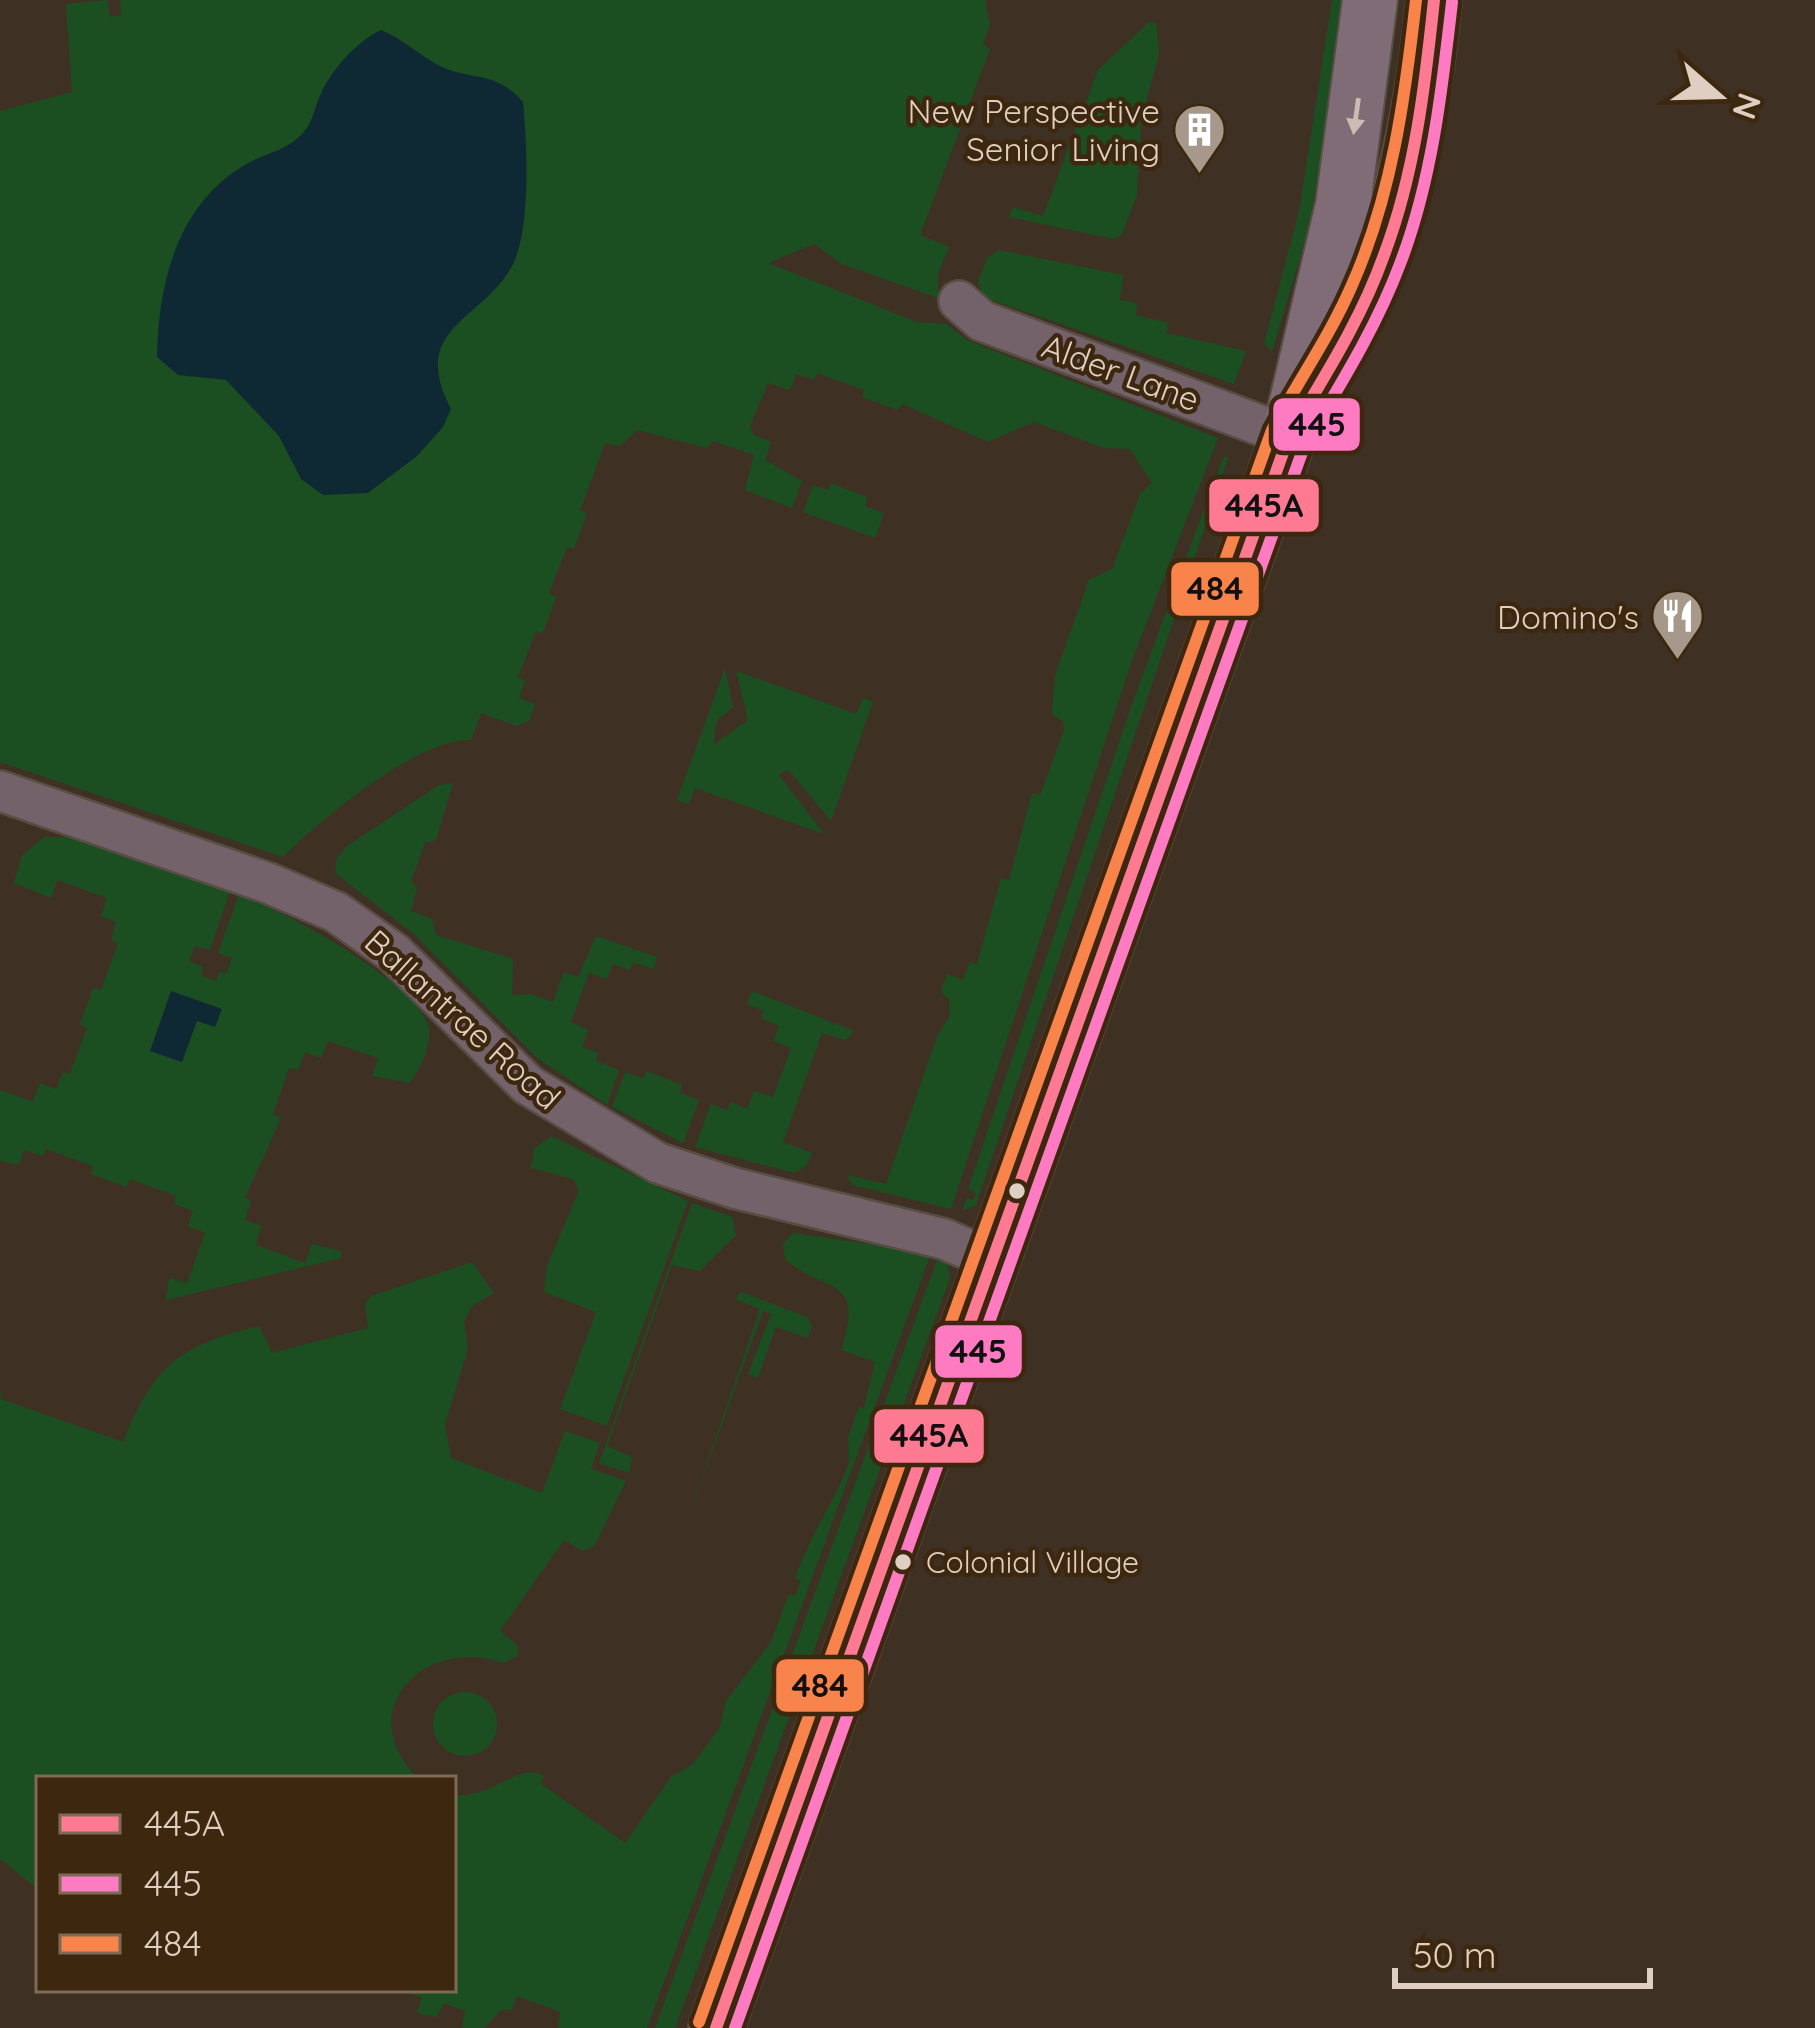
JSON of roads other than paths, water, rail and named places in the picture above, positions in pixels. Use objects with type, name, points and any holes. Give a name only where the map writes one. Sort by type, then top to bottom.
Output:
[{"type":"street","points":[[716,2028],[1288,436],[1343,205],[1370,0]]},
{"type":"street","points":[[1288,436],[1347,338],[1387,248],[1415,135],[1434,0]]},
{"type":"street","name":"Alder Lane","points":[[959,301],[982,321],[1288,436]]},
{"type":"street","name":"Ballantrae Road","points":[[0,790],[268,883],[336,912],[394,952],[528,1085],[658,1163],[734,1188],[944,1239],[995,1262]]},
{"type":"water","points":[[381,30],[438,65],[502,85],[523,102],[523,227],[514,262],[501,282],[444,341],[438,359],[440,381],[451,409],[443,427],[417,456],[368,493],[323,495],[301,479],[279,436],[226,380],[178,375],[157,357],[158,329],[176,249],[202,202],[243,166],[299,137],[337,67]]},
{"type":"water","points":[[171,991],[222,1009],[215,1027],[197,1021],[182,1062],[150,1051]]},
{"type":"place","name":"New Perspective Senior Living","points":[[1199,175]]},
{"type":"place","name":"Domino's","points":[[1678,662]]},
{"type":"place","name":"Colonial Village","points":[[903,1562]]}]
